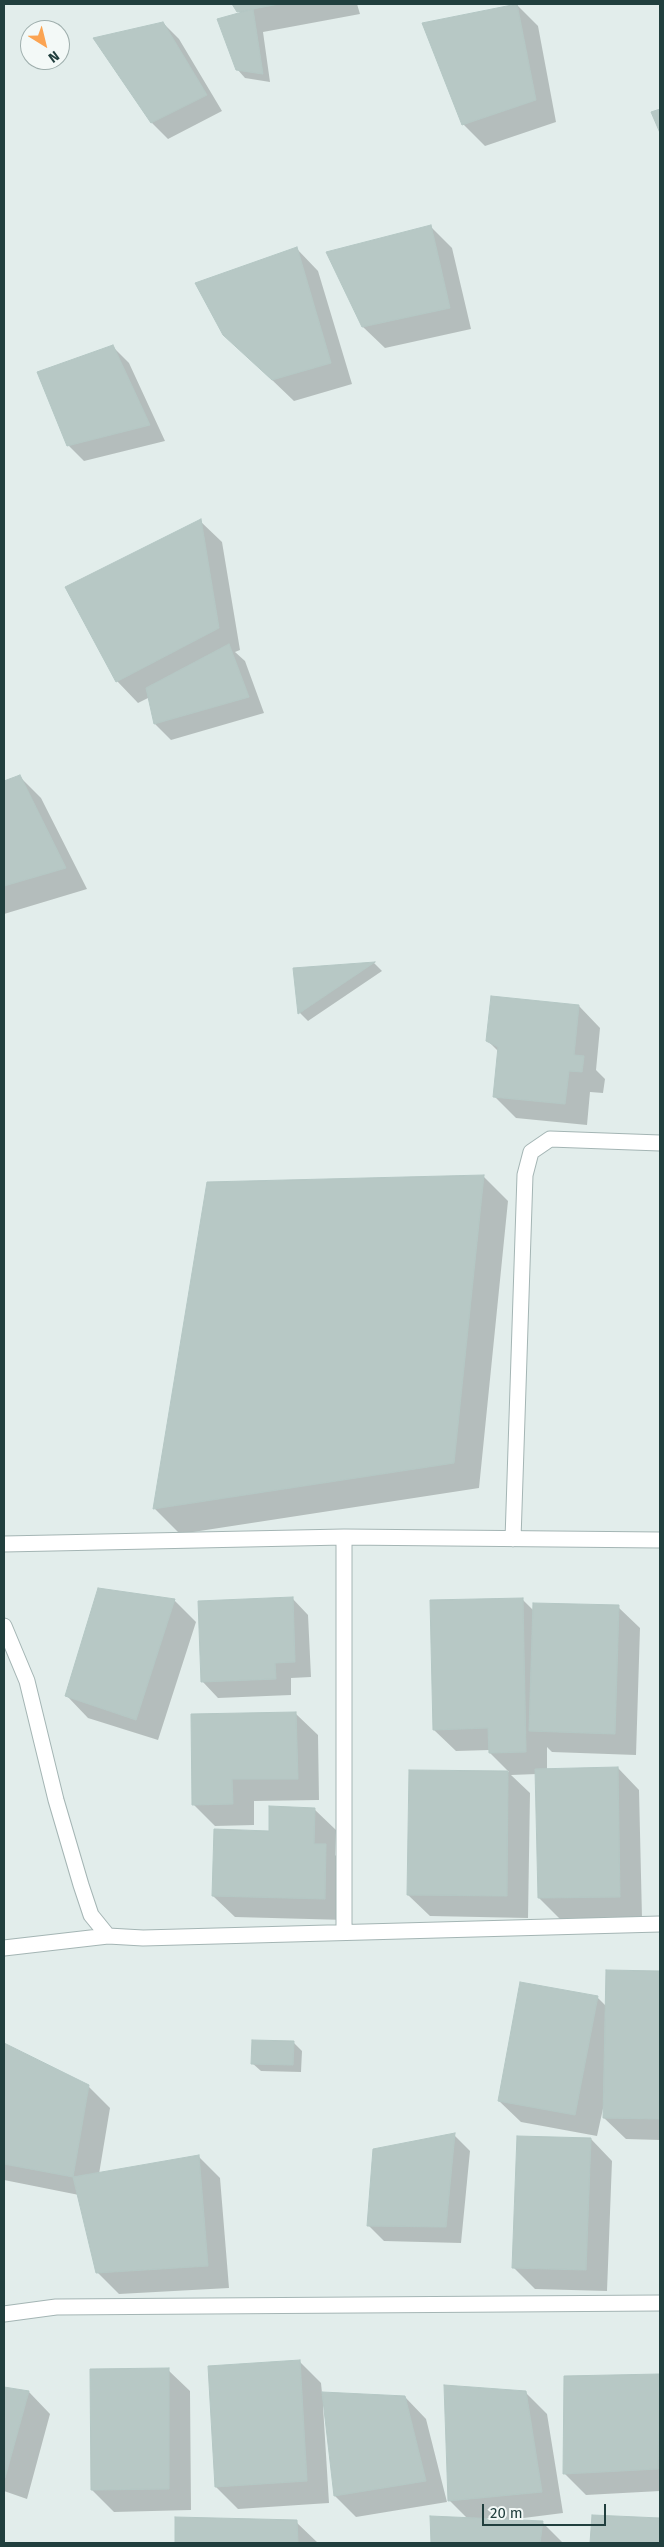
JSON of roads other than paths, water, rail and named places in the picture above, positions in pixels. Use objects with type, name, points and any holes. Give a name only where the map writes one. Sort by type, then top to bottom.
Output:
[{"type":"street","points":[[512,1538],[525,1175],[531,1152],[550,1139],[660,1143]]},
{"type":"street","points":[[344,1537],[344,1932]]},
{"type":"street","points":[[4,1544],[344,1537],[660,1540]]},
{"type":"street","points":[[4,1626],[27,1681],[56,1800],[80,1885],[91,1915],[108,1936]]},
{"type":"street","points":[[4,1948],[108,1936],[143,1938],[660,1924]]},
{"type":"street","points":[[4,2314],[56,2307],[660,2303]]}]
